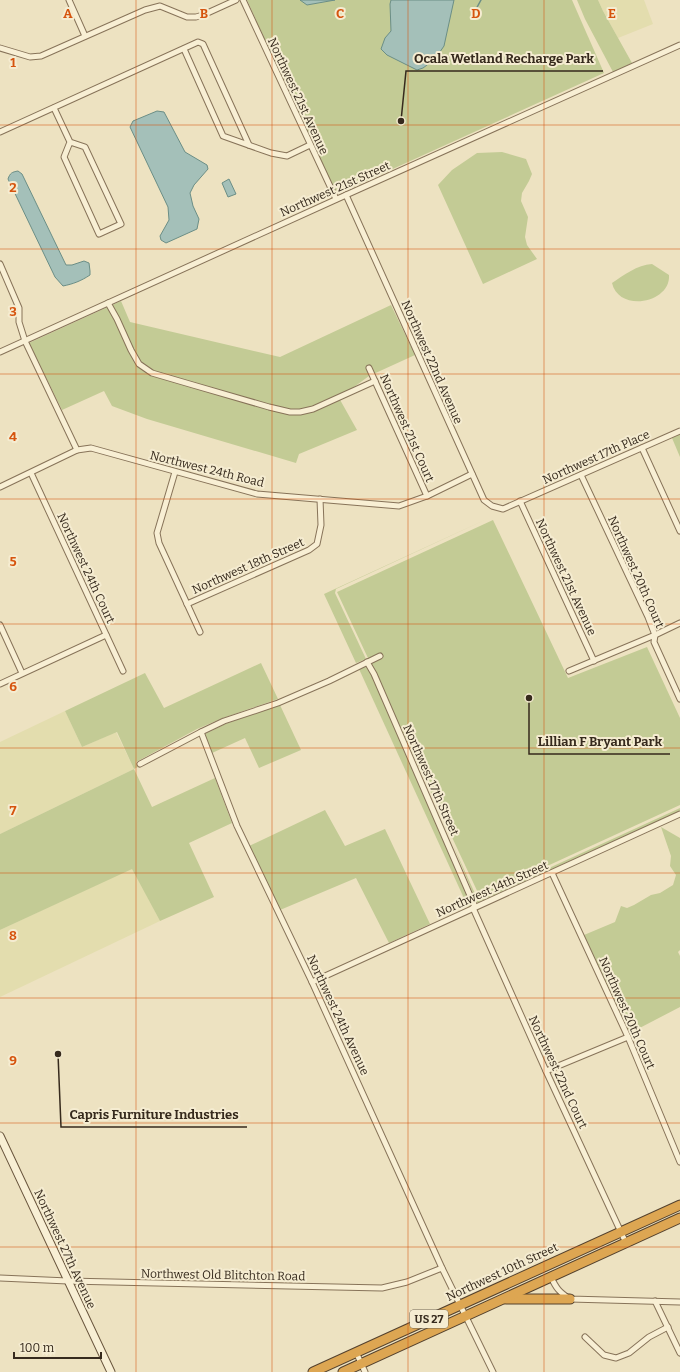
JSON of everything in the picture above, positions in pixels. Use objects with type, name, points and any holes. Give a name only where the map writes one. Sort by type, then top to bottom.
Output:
[{"type":"highway","name":"Northwest 10th Street","points":[[313,1372],[680,1204]]},
{"type":"highway","name":"Northwest 10th Street","points":[[343,1372],[363,1368],[465,1316],[680,1218]]},
{"type":"highway","points":[[502,1300],[570,1299]]},
{"type":"street","points":[[69,0],[85,36]]},
{"type":"street","points":[[0,48],[30,56],[41,56],[145,10],[160,6],[187,16],[196,17],[236,0]]},
{"type":"street","name":"Northwest 21st Avenue","points":[[244,0],[336,199]]},
{"type":"street","points":[[0,132],[198,42],[203,44],[249,145]]},
{"type":"street","name":"Northwest 21st Street","points":[[0,352],[680,45]]},
{"type":"street","points":[[184,49],[223,136],[271,153],[287,156],[310,145]]},
{"type":"street","points":[[54,108],[70,142],[85,147],[121,224],[99,234],[64,157],[70,142]]},
{"type":"street","name":"Northwest 22nd Avenue","points":[[346,195],[484,500],[492,506],[503,509],[520,501]]},
{"type":"street","points":[[0,264],[20,308],[19,322],[25,341],[77,450],[0,487]]},
{"type":"street","points":[[108,303],[139,364],[152,373],[193,385],[269,407],[290,412],[300,412],[314,409],[375,381]]},
{"type":"street","name":"Northwest 21st Court","points":[[369,368],[427,496]]},
{"type":"street","name":"Northwest 17th Place","points":[[520,501],[680,431]]},
{"type":"street","name":"Northwest 24th Road","points":[[77,450],[91,448],[256,494],[400,506],[427,496],[472,474]]},
{"type":"street","points":[[642,448],[680,531]]},
{"type":"street","points":[[175,472],[157,533],[159,543],[200,632]]},
{"type":"street","name":"Northwest 24th Court","points":[[31,473],[123,671]]},
{"type":"street","name":"Northwest 20th Court","points":[[581,475],[648,617],[654,635],[654,642],[680,700]]},
{"type":"street","name":"Northwest 18th Street","points":[[187,604],[310,550],[316,544],[321,525],[320,499]]},
{"type":"street","name":"Northwest 21st Avenue","points":[[520,501],[594,661]]},
{"type":"street","points":[[570,671],[680,623]]},
{"type":"street","points":[[0,626],[22,674]]},
{"type":"street","points":[[0,684],[106,635]]},
{"type":"street","points":[[140,764],[224,721],[278,703],[329,681],[380,656]]},
{"type":"street","name":"Northwest 17th Street","points":[[367,662],[374,674],[474,908]]},
{"type":"street","name":"Northwest 24th Avenue","points":[[201,732],[236,826],[312,982],[460,1305]]},
{"type":"street","name":"Northwest 14th Street","points":[[312,982],[680,814]]},
{"type":"street","name":"Northwest 20th Court","points":[[552,873],[628,1037],[680,1162]]},
{"type":"street","name":"Northwest 22nd Court","points":[[474,908],[546,1072],[626,1243]]},
{"type":"street","points":[[546,1072],[628,1037]]},
{"type":"street","name":"Northwest 27th Avenue","points":[[0,1136],[111,1372]]},
{"type":"street","name":"Northwest Old Blitchton Road","points":[[0,1278],[68,1281],[382,1288],[407,1282],[442,1268]]},
{"type":"street","points":[[551,1277],[561,1294],[570,1299],[680,1302]]},
{"type":"street","points":[[655,1301],[680,1353]]},
{"type":"street","points":[[460,1305],[493,1372]]},
{"type":"street","points":[[585,1337],[604,1355],[616,1358],[628,1354],[649,1337],[668,1327]]},
{"type":"street","points":[[356,1352],[363,1368]]},
{"type":"shaded area","points":[[598,0],[644,0],[653,24],[618,38]]},
{"type":"shaded area","points":[[65,711],[82,747],[116,732],[134,769],[0,834],[0,742]]},
{"type":"shaded area","points":[[132,868],[160,921],[0,997],[0,930]]},
{"type":"green space","points":[[247,0],[572,0],[604,73],[337,193],[332,187]]},
{"type":"green space","points":[[577,0],[598,0],[632,63],[613,72],[585,19]]},
{"type":"green space","points":[[502,152],[526,159],[532,174],[522,193],[521,201],[528,217],[525,237],[527,245],[537,259],[483,284],[438,185],[452,170],[477,153]]},
{"type":"green space","points":[[652,264],[669,275],[667,285],[662,292],[654,298],[644,301],[634,301],[624,298],[617,292],[612,283],[636,268]]},
{"type":"green space","points":[[121,301],[130,322],[280,357],[391,305],[415,355],[369,376],[339,398],[357,430],[299,454],[296,463],[147,419],[112,406],[104,391],[62,410],[29,343]]},
{"type":"green space","points":[[680,434],[680,457],[672,438]]},
{"type":"green space","points":[[489,518],[336,589],[335,593],[366,659],[356,663],[324,594]]},
{"type":"green space","points":[[493,520],[568,678],[647,647],[680,718],[680,805],[480,897],[337,592]]},
{"type":"green space","points":[[261,663],[278,699],[223,718],[197,729],[136,762],[138,767],[134,769],[117,732],[82,747],[65,711],[145,673],[164,708]]},
{"type":"green space","points":[[366,666],[372,676],[472,905],[468,907],[359,669]]},
{"type":"green space","points":[[280,705],[301,750],[259,768],[245,738],[212,753],[205,734],[225,724]]},
{"type":"green space","points":[[134,769],[152,807],[215,778],[232,823],[189,843],[214,897],[160,921],[132,869],[0,930],[0,834]]},
{"type":"green space","points":[[680,808],[680,811],[477,903],[453,845],[477,898],[481,899]]},
{"type":"green space","points":[[325,810],[345,846],[385,829],[430,924],[389,943],[356,878],[280,910],[249,846]]},
{"type":"green space","points":[[661,827],[680,838],[680,950],[678,952],[680,956],[680,1007],[630,1033],[584,935],[615,922],[621,906],[627,908],[651,895],[660,893],[673,885],[676,875],[670,866],[671,856]]},
{"type":"water","points":[[300,0],[335,0],[307,5]]},
{"type":"water","points":[[391,0],[454,0],[444,46],[435,59],[423,68],[417,70],[387,55],[381,49],[385,38],[391,31]]},
{"type":"water","points":[[157,111],[164,112],[185,152],[207,165],[208,169],[194,185],[190,193],[193,206],[199,219],[197,229],[166,243],[161,240],[160,236],[169,220],[168,207],[130,127],[133,121]]},
{"type":"water","points":[[18,171],[22,174],[66,265],[72,265],[84,261],[89,263],[90,275],[77,282],[63,286],[55,277],[8,179],[12,173]]},
{"type":"water","points":[[229,179],[236,194],[228,197],[222,183]]},
{"type":"waterway","points":[[475,11],[481,0]]},
{"type":"place","name":"Ocala Wetland Recharge Park","points":[[401,121]]},
{"type":"place","name":"Lillian F Bryant Park","points":[[529,698]]},
{"type":"place","name":"Capris Furniture Industries","points":[[58,1054]]}]
